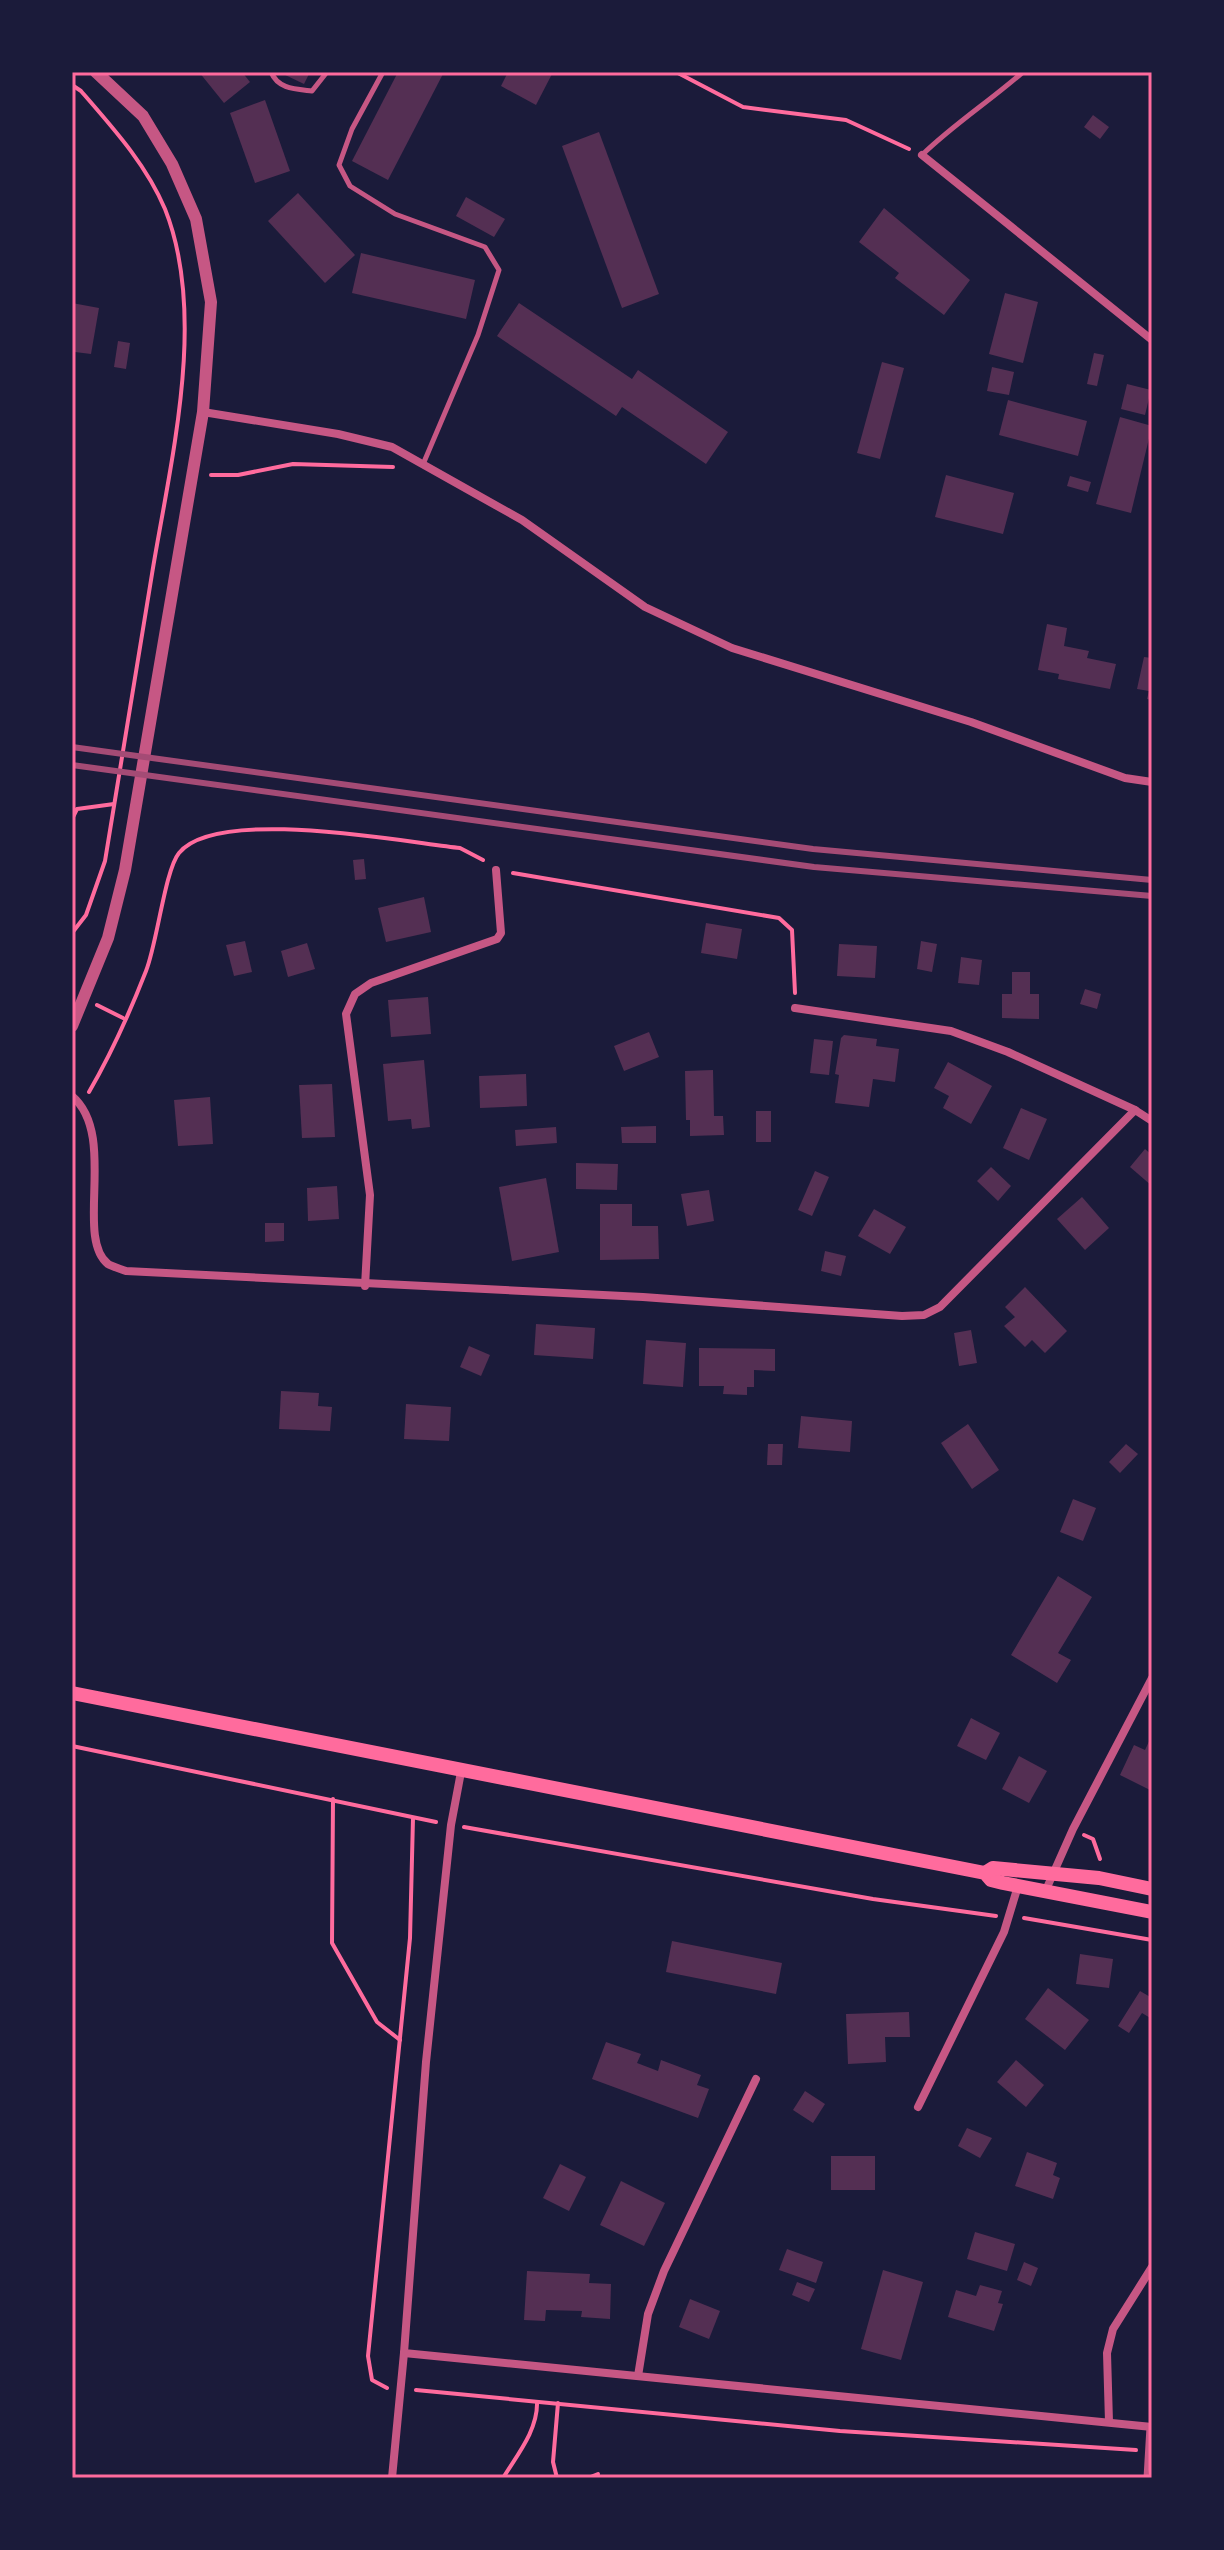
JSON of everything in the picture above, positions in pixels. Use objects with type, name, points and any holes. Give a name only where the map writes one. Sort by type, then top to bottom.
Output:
[{"type":"main road","points":[[72,1693],[985,1873],[991,1880],[1044,1893],[1152,1912]]},
{"type":"main road","points":[[985,1873],[993,1868],[1053,1873],[1152,1889]]},
{"type":"street","points":[[72,1026],[108,938],[125,870],[203,412],[211,302],[196,219],[172,164],[143,116],[96,72]]},
{"type":"street","points":[[922,155],[1152,340]]},
{"type":"street","points":[[203,412],[338,434],[392,447],[424,462],[522,520],[645,607],[732,648],[971,722],[1125,778],[1152,782]]},
{"type":"street","points":[[365,1286],[370,1195],[346,1014],[355,994],[371,983],[497,939],[501,933],[496,870]]},
{"type":"street","points":[[795,1008],[951,1031],[1008,1052],[1135,1110],[1152,1121]]},
{"type":"street","points":[[72,1096],[82,1105],[93,1130],[97,1247],[108,1264],[126,1271],[365,1286],[643,1297],[924,1315],[940,1307],[1135,1110]]},
{"type":"street","points":[[1044,1893],[1152,1678]]},
{"type":"street","points":[[392,2478],[426,2062],[451,1825],[461,1772]]},
{"type":"street","points":[[918,2107],[1008,1918],[1018,1886]]},
{"type":"street","points":[[638,2376],[648,2314],[664,2271],[756,2079]]},
{"type":"street","points":[[1109,2422],[1107,2353],[1113,2329],[1152,2267]]},
{"type":"street","points":[[404,2353],[1150,2427]]},
{"type":"lane","points":[[271,72],[275,81],[286,87],[312,91],[327,72]]},
{"type":"lane","points":[[383,72],[352,129],[339,165],[350,186],[395,214],[485,247],[499,270],[478,335],[424,462]]},
{"type":"lane","points":[[922,155],[950,128],[990,101],[1023,72]]},
{"type":"lane","points":[[1146,2478],[1150,2427]]},
{"type":"path","points":[[676,72],[743,107],[846,120],[922,155]]},
{"type":"path","points":[[72,85],[81,91],[138,158],[165,210],[181,269],[185,348],[168,473],[105,861],[86,915],[72,933]]},
{"type":"path","points":[[168,473],[238,475],[293,464],[384,468],[424,462]]},
{"type":"path","points":[[72,819],[77,809],[114,804]]},
{"type":"path","points":[[82,1105],[110,1054],[147,970],[171,867],[188,846],[240,829],[280,828],[460,848],[496,870],[779,918],[792,930],[795,1008]]},
{"type":"path","points":[[72,1746],[451,1825],[873,1899],[1008,1918],[1046,1920],[1152,1940]]},
{"type":"path","points":[[333,1799],[332,1943],[377,2022],[400,2040]]},
{"type":"path","points":[[413,1818],[410,1938],[368,2356],[372,2380],[386,2388],[840,2431],[1148,2451]]},
{"type":"path","points":[[503,2478],[531,2432],[538,2415],[537,2401]]},
{"type":"path","points":[[557,2478],[553,2462],[558,2403]]},
{"type":"path","points":[[588,2478],[598,2474]]},
{"type":"building","points":[[199,72],[242,72],[250,82],[224,103]]},
{"type":"building","points":[[279,72],[310,72],[304,84]]},
{"type":"building","points":[[398,72],[444,72],[388,180],[352,161]]},
{"type":"building","points":[[508,72],[553,72],[536,105],[501,86]]},
{"type":"building","points":[[265,100],[290,171],[255,183],[230,113]]},
{"type":"building","points":[[1093,115],[1109,127],[1100,139],[1084,127]]},
{"type":"building","points":[[599,132],[659,294],[622,308],[562,146]]},
{"type":"building","points":[[298,193],[355,255],[325,283],[268,221]]},
{"type":"building","points":[[466,197],[505,219],[494,237],[456,216]]},
{"type":"building","points":[[884,208],[970,280],[944,315],[895,278],[899,273],[859,242]]},
{"type":"building","points":[[361,253],[475,280],[466,319],[352,293]]},
{"type":"building","points":[[1005,293],[1038,302],[1023,363],[989,354]]},
{"type":"building","points":[[72,303],[99,308],[91,354],[75,352],[73,359]]},
{"type":"building","points":[[519,303],[632,379],[638,370],[728,432],[706,464],[622,407],[616,416],[497,336]]},
{"type":"building","points":[[118,341],[130,343],[126,369],[114,367]]},
{"type":"building","points":[[1094,353],[1104,355],[1097,386],[1087,384]]},
{"type":"building","points":[[882,362],[904,368],[880,459],[857,453]]},
{"type":"building","points":[[992,367],[1014,372],[1009,395],[987,391]]},
{"type":"building","points":[[1127,384],[1151,390],[1145,415],[1121,409]]},
{"type":"building","points":[[1008,400],[1087,421],[1078,456],[999,435]]},
{"type":"building","points":[[1120,417],[1152,426],[1131,513],[1096,504]]},
{"type":"building","points":[[946,475],[1014,493],[1003,534],[935,517]]},
{"type":"building","points":[[1070,476],[1091,482],[1088,492],[1067,486]]},
{"type":"building","points":[[1047,624],[1067,628],[1064,646],[1089,651],[1087,658],[1116,664],[1110,689],[1058,679],[1059,674],[1038,670]]},
{"type":"building","points":[[1144,657],[1152,658],[1152,700],[1147,699],[1149,691],[1137,689]]},
{"type":"building","points":[[364,859],[366,879],[355,880],[353,860]]},
{"type":"building","points":[[424,897],[431,932],[386,942],[378,908]]},
{"type":"building","points":[[706,923],[742,929],[737,959],[701,953]]},
{"type":"building","points":[[245,941],[252,972],[234,976],[226,945]]},
{"type":"building","points":[[921,941],[937,944],[932,972],[917,969]]},
{"type":"building","points":[[307,943],[315,969],[288,977],[281,951]]},
{"type":"building","points":[[839,944],[877,946],[875,978],[837,976]]},
{"type":"building","points":[[961,957],[982,960],[979,985],[958,983]]},
{"type":"building","points":[[1012,972],[1030,972],[1030,994],[1039,994],[1039,1019],[1002,1018],[1002,994],[1012,994]]},
{"type":"building","points":[[1085,989],[1101,994],[1097,1009],[1080,1004]]},
{"type":"building","points":[[428,997],[431,1034],[391,1037],[388,1000]]},
{"type":"building","points":[[649,1032],[659,1057],[624,1071],[614,1046]]},
{"type":"building","points":[[844,1035],[877,1039],[876,1046],[899,1049],[895,1082],[873,1079],[869,1107],[835,1103],[839,1075],[835,1074]]},
{"type":"building","points":[[814,1039],[833,1041],[829,1075],[810,1073]]},
{"type":"building","points":[[424,1060],[430,1127],[412,1129],[411,1119],[388,1121],[383,1064]]},
{"type":"building","points":[[948,1062],[992,1086],[971,1124],[943,1108],[949,1096],[934,1088]]},
{"type":"building","points":[[713,1070],[714,1116],[723,1116],[724,1135],[690,1136],[690,1120],[686,1120],[685,1071]]},
{"type":"building","points":[[526,1074],[527,1106],[480,1108],[479,1076]]},
{"type":"building","points":[[332,1084],[335,1137],[302,1138],[299,1085]]},
{"type":"building","points":[[210,1097],[213,1144],[178,1146],[174,1100]]},
{"type":"building","points":[[1021,1108],[1047,1119],[1029,1160],[1003,1148]]},
{"type":"building","points":[[756,1111],[771,1111],[771,1142],[756,1142]]},
{"type":"building","points":[[656,1126],[656,1143],[622,1143],[621,1127]]},
{"type":"building","points":[[556,1127],[557,1143],[516,1146],[515,1130]]},
{"type":"building","points":[[1145,1149],[1152,1155],[1152,1186],[1130,1167]]},
{"type":"building","points":[[576,1163],[618,1164],[617,1190],[576,1189]]},
{"type":"building","points":[[991,1167],[1011,1186],[998,1201],[977,1181]]},
{"type":"building","points":[[815,1171],[829,1177],[812,1216],[798,1210]]},
{"type":"building","points":[[546,1178],[559,1252],[512,1261],[499,1187]]},
{"type":"building","points":[[337,1186],[339,1219],[308,1221],[307,1188]]},
{"type":"building","points":[[709,1190],[714,1221],[687,1226],[681,1194]]},
{"type":"building","points":[[1082,1197],[1109,1228],[1085,1250],[1057,1219]]},
{"type":"building","points":[[600,1204],[632,1204],[632,1226],[658,1226],[659,1259],[600,1260]]},
{"type":"building","points":[[874,1209],[906,1227],[890,1254],[858,1236]]},
{"type":"building","points":[[265,1223],[284,1223],[284,1241],[265,1242]]},
{"type":"building","points":[[825,1251],[846,1256],[841,1276],[821,1271]]},
{"type":"building","points":[[1025,1287],[1067,1331],[1045,1353],[1032,1340],[1025,1347],[1004,1326],[1015,1317],[1005,1307]]},
{"type":"building","points":[[536,1324],[595,1328],[593,1359],[534,1355]]},
{"type":"building","points":[[971,1330],[977,1363],[959,1366],[954,1333]]},
{"type":"building","points":[[646,1340],[686,1343],[683,1387],[643,1384]]},
{"type":"building","points":[[469,1346],[490,1355],[481,1376],[460,1367]]},
{"type":"building","points":[[699,1348],[775,1349],[775,1371],[754,1370],[754,1387],[747,1387],[747,1395],[723,1394],[724,1386],[699,1386]]},
{"type":"building","points":[[281,1391],[319,1393],[318,1406],[332,1407],[330,1431],[279,1429]]},
{"type":"building","points":[[406,1404],[451,1407],[449,1441],[404,1439]]},
{"type":"building","points":[[801,1416],[852,1421],[850,1452],[798,1448]]},
{"type":"building","points":[[968,1424],[999,1470],[972,1489],[941,1443]]},
{"type":"building","points":[[768,1444],[783,1444],[782,1465],[767,1465]]},
{"type":"building","points":[[1126,1444],[1138,1454],[1120,1473],[1109,1462]]},
{"type":"building","points":[[1073,1499],[1096,1508],[1083,1541],[1060,1532]]},
{"type":"building","points":[[1058,1576],[1092,1597],[1058,1653],[1071,1660],[1057,1683],[1011,1655]]},
{"type":"building","points":[[971,1718],[1000,1733],[986,1760],[957,1746]]},
{"type":"building","points":[[1152,1735],[1152,1791],[1120,1775],[1134,1745],[1145,1750]]},
{"type":"building","points":[[1019,1756],[1047,1771],[1029,1803],[1002,1789]]},
{"type":"building","points":[[672,1941],[782,1963],[776,1994],[666,1972]]},
{"type":"building","points":[[1080,1954],[1113,1959],[1109,1988],[1076,1984]]},
{"type":"building","points":[[1048,1988],[1089,2020],[1065,2050],[1025,2019]]},
{"type":"building","points":[[1140,1991],[1152,1998],[1152,2019],[1142,2013],[1129,2033],[1118,2026]]},
{"type":"building","points":[[909,2012],[910,2037],[885,2037],[886,2062],[848,2064],[846,2014]]},
{"type":"building","points":[[606,2042],[641,2054],[637,2063],[658,2071],[661,2060],[701,2075],[697,2085],[709,2089],[698,2118],[592,2079]]},
{"type":"building","points":[[1016,2060],[1044,2085],[1026,2107],[997,2082]]},
{"type":"building","points":[[805,2091],[825,2104],[813,2123],[793,2110]]},
{"type":"building","points":[[967,2128],[992,2138],[980,2158],[958,2146]]},
{"type":"building","points":[[1027,2152],[1057,2163],[1053,2175],[1060,2178],[1053,2199],[1015,2186]]},
{"type":"building","points":[[831,2156],[875,2156],[875,2190],[831,2190]]},
{"type":"building","points":[[560,2164],[586,2177],[569,2211],[543,2198]]},
{"type":"building","points":[[621,2181],[665,2203],[644,2246],[600,2225]]},
{"type":"building","points":[[975,2232],[1015,2244],[1007,2271],[967,2259]]},
{"type":"building","points":[[787,2249],[823,2262],[816,2283],[779,2270]]},
{"type":"building","points":[[1024,2262],[1038,2268],[1031,2286],[1017,2280]]},
{"type":"building","points":[[883,2270],[923,2282],[901,2360],[861,2349]]},
{"type":"building","points":[[527,2271],[590,2274],[589,2283],[611,2284],[610,2319],[581,2317],[582,2311],[546,2310],[545,2321],[524,2320]]},
{"type":"building","points":[[797,2282],[815,2289],[809,2302],[792,2295]]},
{"type":"building","points":[[980,2285],[1002,2291],[998,2303],[1003,2304],[994,2331],[948,2317],[956,2290],[976,2296]]},
{"type":"building","points":[[690,2299],[720,2311],[709,2339],[679,2327]]},
{"type":"railway","points":[[72,747],[813,849],[1152,880]]},
{"type":"railway","points":[[72,765],[814,867],[1152,896]]}]
